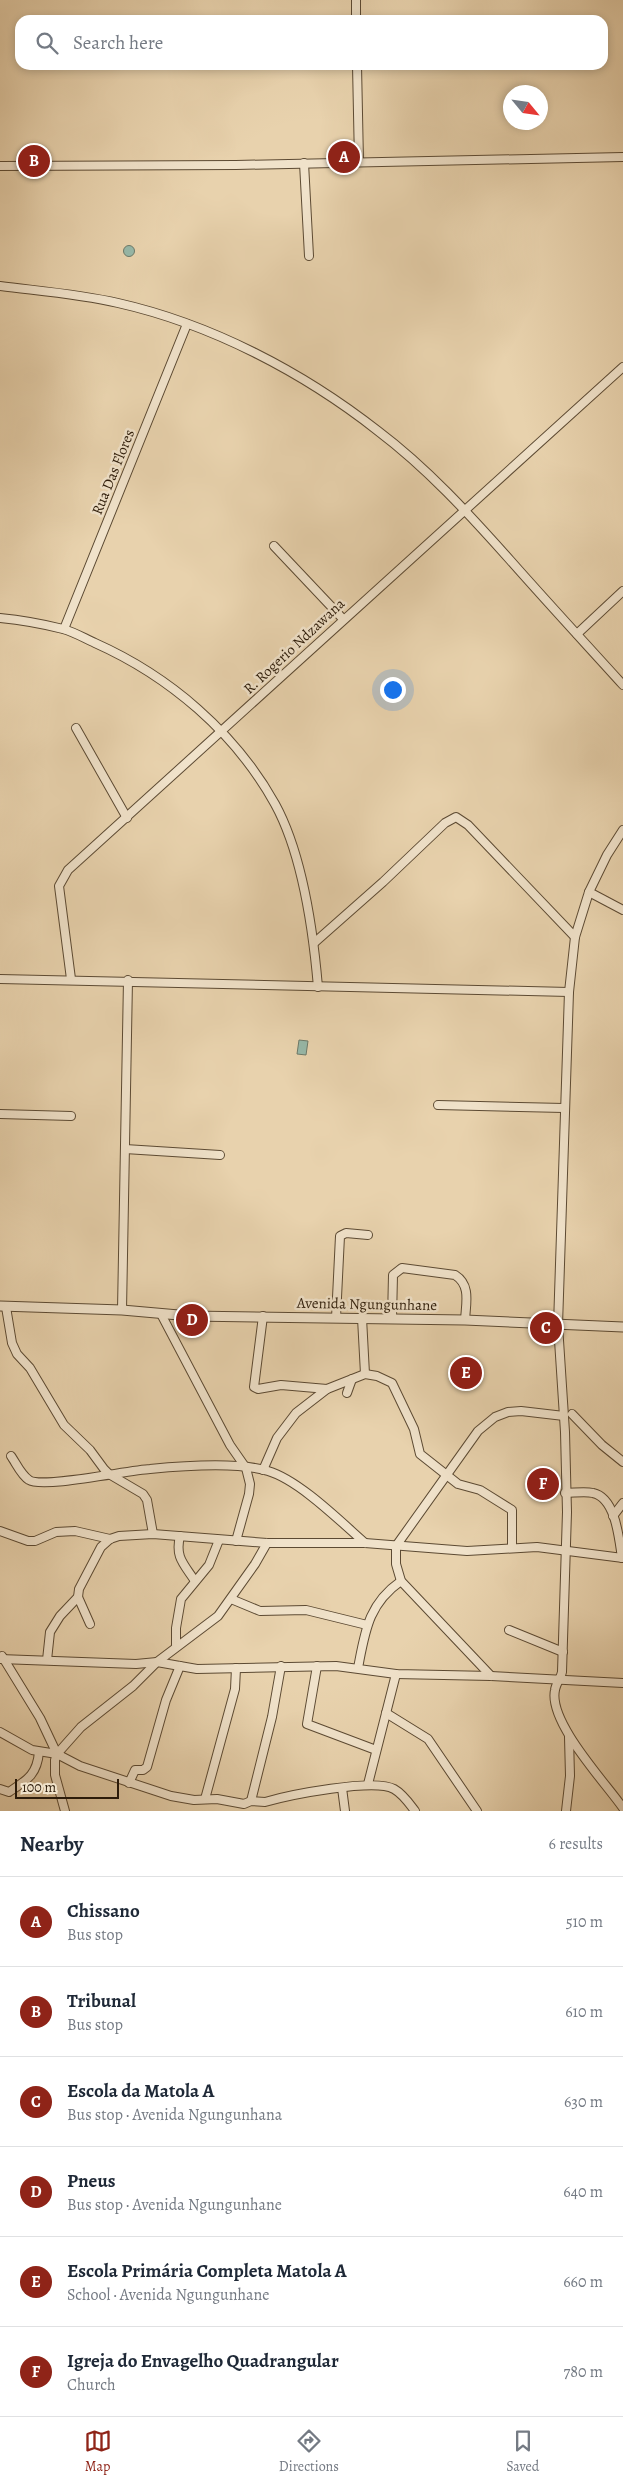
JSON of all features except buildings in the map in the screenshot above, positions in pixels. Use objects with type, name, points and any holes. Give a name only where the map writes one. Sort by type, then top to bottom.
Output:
[{"type":"street","points":[[356,0],[356,15]]},
{"type":"street","points":[[357,70],[359,162]]},
{"type":"street","points":[[0,166],[623,157]]},
{"type":"street","points":[[304,163],[309,256]]},
{"type":"street","points":[[0,286],[52,292],[119,304],[187,324],[270,361],[340,403],[399,448],[464,510],[623,685]]},
{"type":"street","name":"Rua Das Flores","points":[[64,630],[187,324]]},
{"type":"street","name":"R. Rogerio Ndzawana","points":[[71,980],[59,886],[61,879],[68,870],[623,367]]},
{"type":"street","points":[[274,546],[343,619]]},
{"type":"street","points":[[577,634],[623,591]]},
{"type":"street","points":[[0,618],[64,630],[104,647],[160,679],[188,700],[222,732],[275,804],[284,825],[304,884],[314,943],[318,987]]},
{"type":"street","points":[[76,728],[127,818]]},
{"type":"street","points":[[314,943],[384,882],[445,823],[456,817],[468,824],[575,937]]},
{"type":"street","points":[[623,830],[607,855],[589,892],[575,937],[569,992],[558,1325],[568,1415],[563,1652],[562,1672],[554,1694],[569,1736],[623,1808]]},
{"type":"street","points":[[589,892],[623,910]]},
{"type":"street","points":[[0,979],[128,980],[318,987],[569,992]]},
{"type":"street","points":[[122,1310],[128,980]]},
{"type":"street","points":[[438,1105],[564,1108]]},
{"type":"street","points":[[0,1114],[71,1116]]},
{"type":"street","points":[[125,1149],[220,1155]]},
{"type":"street","points":[[336,1318],[340,1236],[346,1233],[368,1235]]},
{"type":"street","points":[[392,1318],[393,1274],[402,1268],[455,1275],[461,1279],[466,1290],[465,1320]]},
{"type":"street","points":[[3,1307],[14,1349],[30,1368],[64,1425],[90,1450],[109,1474],[143,1494],[147,1500],[153,1534]]},
{"type":"street","name":"Avenida Ngungunhane","points":[[3,1307],[122,1310],[190,1316],[392,1318],[623,1327]]},
{"type":"street","points":[[161,1314],[230,1446],[246,1468],[250,1484],[249,1494],[236,1541]]},
{"type":"street","points":[[263,1316],[254,1387],[258,1389],[293,1385],[328,1388]]},
{"type":"street","points":[[362,1318],[365,1374]]},
{"type":"street","points":[[263,1470],[286,1426],[296,1413],[328,1388],[365,1374],[377,1376],[392,1383],[414,1429],[418,1450],[447,1476],[462,1486],[480,1490],[512,1510],[512,1548]]},
{"type":"street","points":[[347,1393],[352,1379]]},
{"type":"street","points":[[491,1676],[401,1581],[396,1564],[396,1546],[478,1431],[495,1417],[508,1412],[521,1411],[568,1415],[623,1462]]},
{"type":"street","points":[[10,1456],[27,1479],[32,1482],[62,1481],[150,1468],[246,1468],[263,1470],[280,1476],[307,1495],[365,1544]]},
{"type":"street","points":[[0,1531],[28,1541],[35,1541],[56,1532],[75,1531],[110,1538],[153,1534],[267,1543],[365,1544],[467,1551],[537,1547],[623,1558],[613,1516],[607,1502],[593,1492],[565,1493]]},
{"type":"street","points":[[613,1516],[623,1503]]},
{"type":"street","points":[[180,1536],[177,1549],[178,1555],[195,1580]]},
{"type":"street","points":[[90,1624],[78,1597],[79,1589],[101,1547],[110,1538]]},
{"type":"street","points":[[176,1645],[176,1628],[182,1598],[209,1565],[219,1540]]},
{"type":"street","points":[[65,1811],[55,1775],[55,1760],[58,1754],[81,1727],[133,1686],[176,1645],[218,1616],[267,1543]]},
{"type":"street","points":[[358,1668],[367,1625],[380,1599],[401,1581]]},
{"type":"street","points":[[46,1660],[50,1632],[60,1616],[78,1597]]},
{"type":"street","points":[[231,1599],[260,1611],[306,1610],[367,1625]]},
{"type":"street","points":[[509,1630],[563,1652]]},
{"type":"street","points":[[1,1657],[136,1664],[157,1662],[197,1669],[317,1666],[358,1668],[396,1674],[491,1676],[623,1683]]},
{"type":"street","points":[[1,1657],[40,1718],[58,1754]]},
{"type":"street","points":[[129,1783],[135,1770],[143,1770],[147,1767],[166,1700],[180,1666]]},
{"type":"street","points":[[251,1801],[281,1666]]},
{"type":"street","points":[[317,1666],[307,1724],[376,1750]]},
{"type":"street","points":[[205,1799],[235,1690],[236,1668]]},
{"type":"street","points":[[368,1784],[396,1674]]},
{"type":"street","points":[[386,1712],[428,1739],[477,1811]]},
{"type":"street","points":[[0,1732],[18,1744],[39,1752],[58,1754],[80,1766],[183,1799],[205,1799],[244,1804],[251,1801],[265,1802],[368,1784],[393,1788],[415,1811]]},
{"type":"street","points":[[566,1811],[570,1776],[569,1736]]},
{"type":"street","points":[[0,1789],[9,1792],[28,1779],[38,1766],[39,1752]]},
{"type":"street","points":[[342,1788],[345,1811]]},
{"type":"shaded area","points":[[127,246],[131,246],[134,251],[133,255],[127,256],[124,253],[124,249]]},
{"type":"shaded area","points":[[299,1040],[308,1041],[306,1055],[297,1054]]},
{"type":"place","name":"Chissano","points":[[344,157]]},
{"type":"place","name":"Tribunal","points":[[34,161]]},
{"type":"place","name":"Pneus","points":[[192,1320]]},
{"type":"place","name":"Escola da Matola A","points":[[546,1328]]},
{"type":"place","name":"Escola Primária Completa Matola A","points":[[466,1373]]},
{"type":"place","name":"Igreja do Envagelho Quadrangular","points":[[543,1484]]}]
